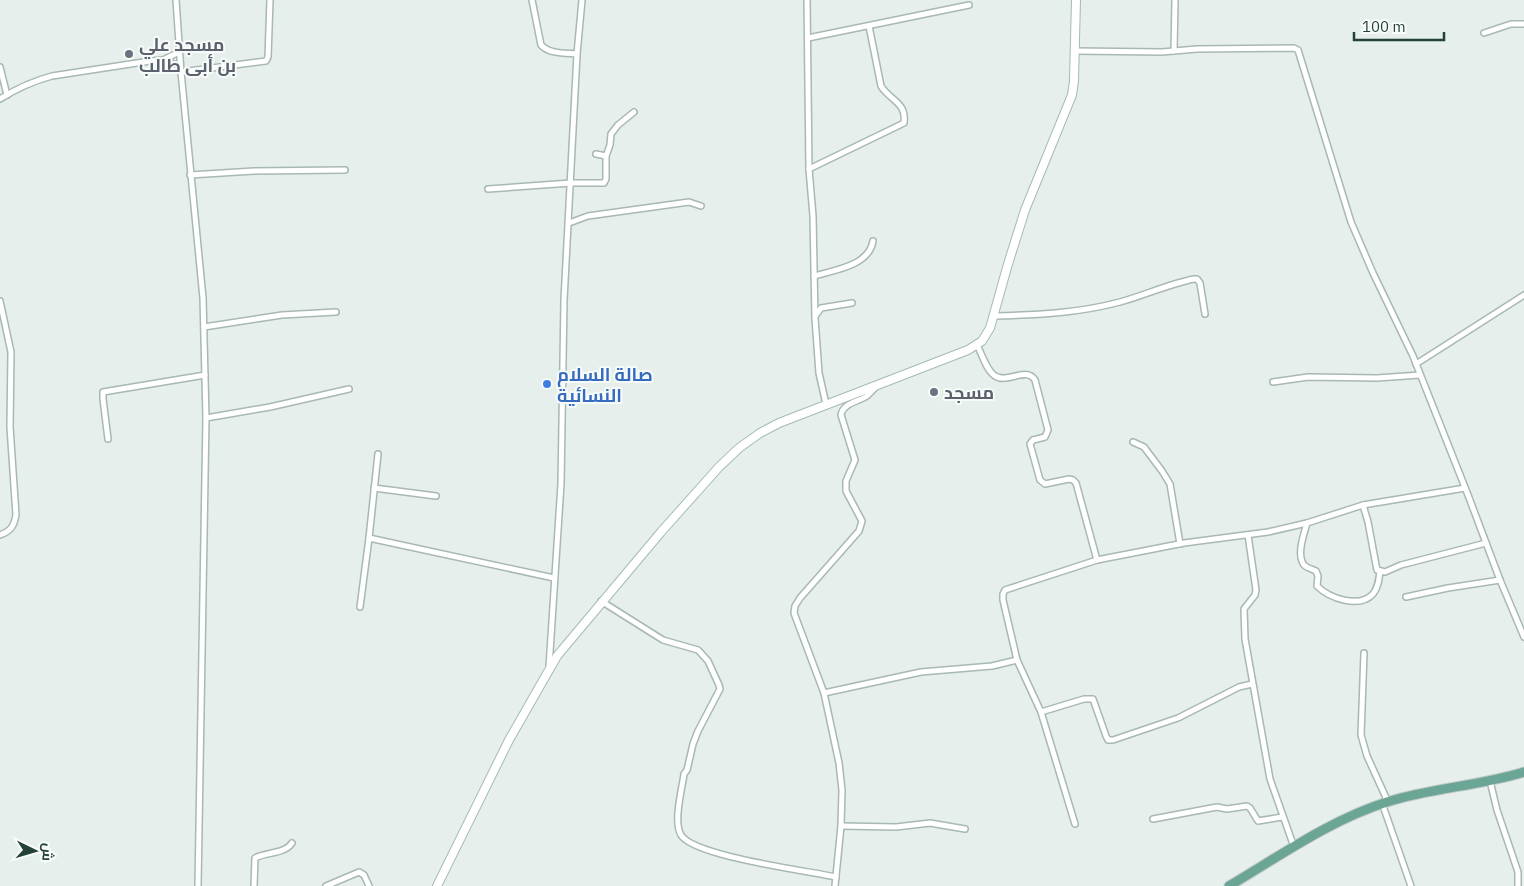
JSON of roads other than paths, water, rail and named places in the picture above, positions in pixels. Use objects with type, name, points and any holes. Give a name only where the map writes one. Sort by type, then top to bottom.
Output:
[{"type":"main road","points":[[437,886],[509,740],[549,667],[601,601],[734,452],[770,427],[977,345],[988,333],[1025,210],[1072,95],[1076,0]]},
{"type":"main road","points":[[1229,886],[1342,820],[1385,802],[1436,790],[1490,781],[1524,772]]},
{"type":"street","points":[[176,0],[180,66],[203,298],[204,327],[206,418],[198,886]]},
{"type":"street","points":[[181,72],[266,61],[268,57],[270,0]]},
{"type":"street","points":[[532,0],[541,45],[550,51],[577,54]]},
{"type":"street","points":[[549,667],[561,475],[564,300],[577,54],[582,0]]},
{"type":"street","points":[[807,0],[809,169],[813,216],[815,318],[819,373],[826,404]]},
{"type":"street","points":[[1174,51],[1175,0]]},
{"type":"street","points":[[808,38],[969,5]]},
{"type":"street","points":[[1484,33],[1512,24],[1524,24]]},
{"type":"street","points":[[809,169],[904,124],[900,106],[881,86],[869,26]]},
{"type":"street","points":[[1074,51],[1162,52],[1294,48],[1298,50],[1351,222],[1416,364],[1524,637]]},
{"type":"street","points":[[0,99],[36,80],[134,63],[163,60],[179,52]]},
{"type":"street","points":[[163,60],[180,66]]},
{"type":"street","points":[[0,67],[7,95]]},
{"type":"street","points":[[488,189],[571,183],[604,183],[607,169],[606,156],[611,134],[618,124],[634,112]]},
{"type":"street","points":[[596,154],[606,156]]},
{"type":"street","points":[[190,175],[254,171],[345,170]]},
{"type":"street","points":[[569,223],[588,216],[689,202],[701,206]]},
{"type":"street","points":[[814,276],[854,263],[870,251],[873,241]]},
{"type":"street","points":[[994,316],[1053,314],[1082,310],[1119,302],[1194,279],[1200,283],[1205,314]]},
{"type":"street","points":[[1416,364],[1524,295]]},
{"type":"street","points":[[0,300],[11,352],[10,428],[16,515],[12,529],[0,535]]},
{"type":"street","points":[[815,318],[821,308],[852,303]]},
{"type":"street","points":[[204,327],[282,315],[336,312]]},
{"type":"street","points":[[977,345],[994,375],[1006,378],[1028,374],[1032,375],[1035,380],[1048,430],[1045,437],[1034,440],[1030,444],[1040,480],[1044,484],[1069,480],[1073,480],[1076,483],[1097,560]]},
{"type":"street","points":[[108,439],[103,392],[205,375]]},
{"type":"street","points":[[1273,382],[1308,377],[1399,377],[1420,375]]},
{"type":"street","points":[[835,886],[841,826],[842,790],[839,763],[824,693],[795,620],[795,606],[859,531],[861,526],[862,521],[845,486],[855,460],[841,415],[845,406],[865,397],[878,385]]},
{"type":"street","points":[[206,418],[270,407],[349,389]]},
{"type":"street","points":[[1133,442],[1144,447],[1162,470],[1170,484],[1180,544]]},
{"type":"street","points":[[360,607],[378,454]]},
{"type":"street","points":[[374,488],[436,496]]},
{"type":"street","points":[[1075,824],[1041,712],[1017,660],[1003,600],[1005,590],[1097,560],[1180,544],[1248,535],[1307,523],[1363,505],[1465,488]]},
{"type":"street","points":[[1363,505],[1377,570],[1380,571],[1385,572],[1486,543]]},
{"type":"street","points":[[1307,523],[1301,550],[1303,562],[1305,566],[1316,571],[1318,576],[1317,586],[1321,590],[1342,600],[1353,602],[1372,596],[1378,586],[1380,571]]},
{"type":"street","points":[[1248,535],[1256,590],[1255,595],[1244,609],[1244,630],[1270,779],[1294,847]]},
{"type":"street","points":[[369,538],[554,578]]},
{"type":"street","points":[[1406,597],[1500,580]]},
{"type":"street","points":[[601,601],[663,640],[698,650],[708,661],[720,685],[718,694],[698,731],[687,770],[684,774],[679,804],[678,826],[681,835],[686,841],[696,846],[745,860],[836,877]]},
{"type":"street","points":[[1364,653],[1361,735],[1385,802],[1411,886]]},
{"type":"street","points":[[824,693],[921,672],[992,666],[1017,660]]},
{"type":"street","points":[[1041,712],[1084,699],[1093,699],[1106,736],[1108,740],[1113,740],[1178,718],[1239,688],[1252,684]]},
{"type":"street","points":[[1490,781],[1497,810],[1518,872],[1518,886]]},
{"type":"street","points":[[1152,819],[1217,807],[1227,810],[1244,805],[1250,808],[1258,821],[1282,817]]},
{"type":"street","points":[[841,826],[896,827],[930,823],[965,829]]},
{"type":"street","points":[[254,886],[255,858],[287,849],[292,843]]},
{"type":"street","points":[[326,886],[359,872],[364,875],[369,886]]},
{"type":"place","name":"مسجد علي بن أبى طالب","points":[[129,54]]},
{"type":"place","name":"صالة السلام النسائية","points":[[547,384]]},
{"type":"place","name":"مسجد","points":[[934,392]]}]
